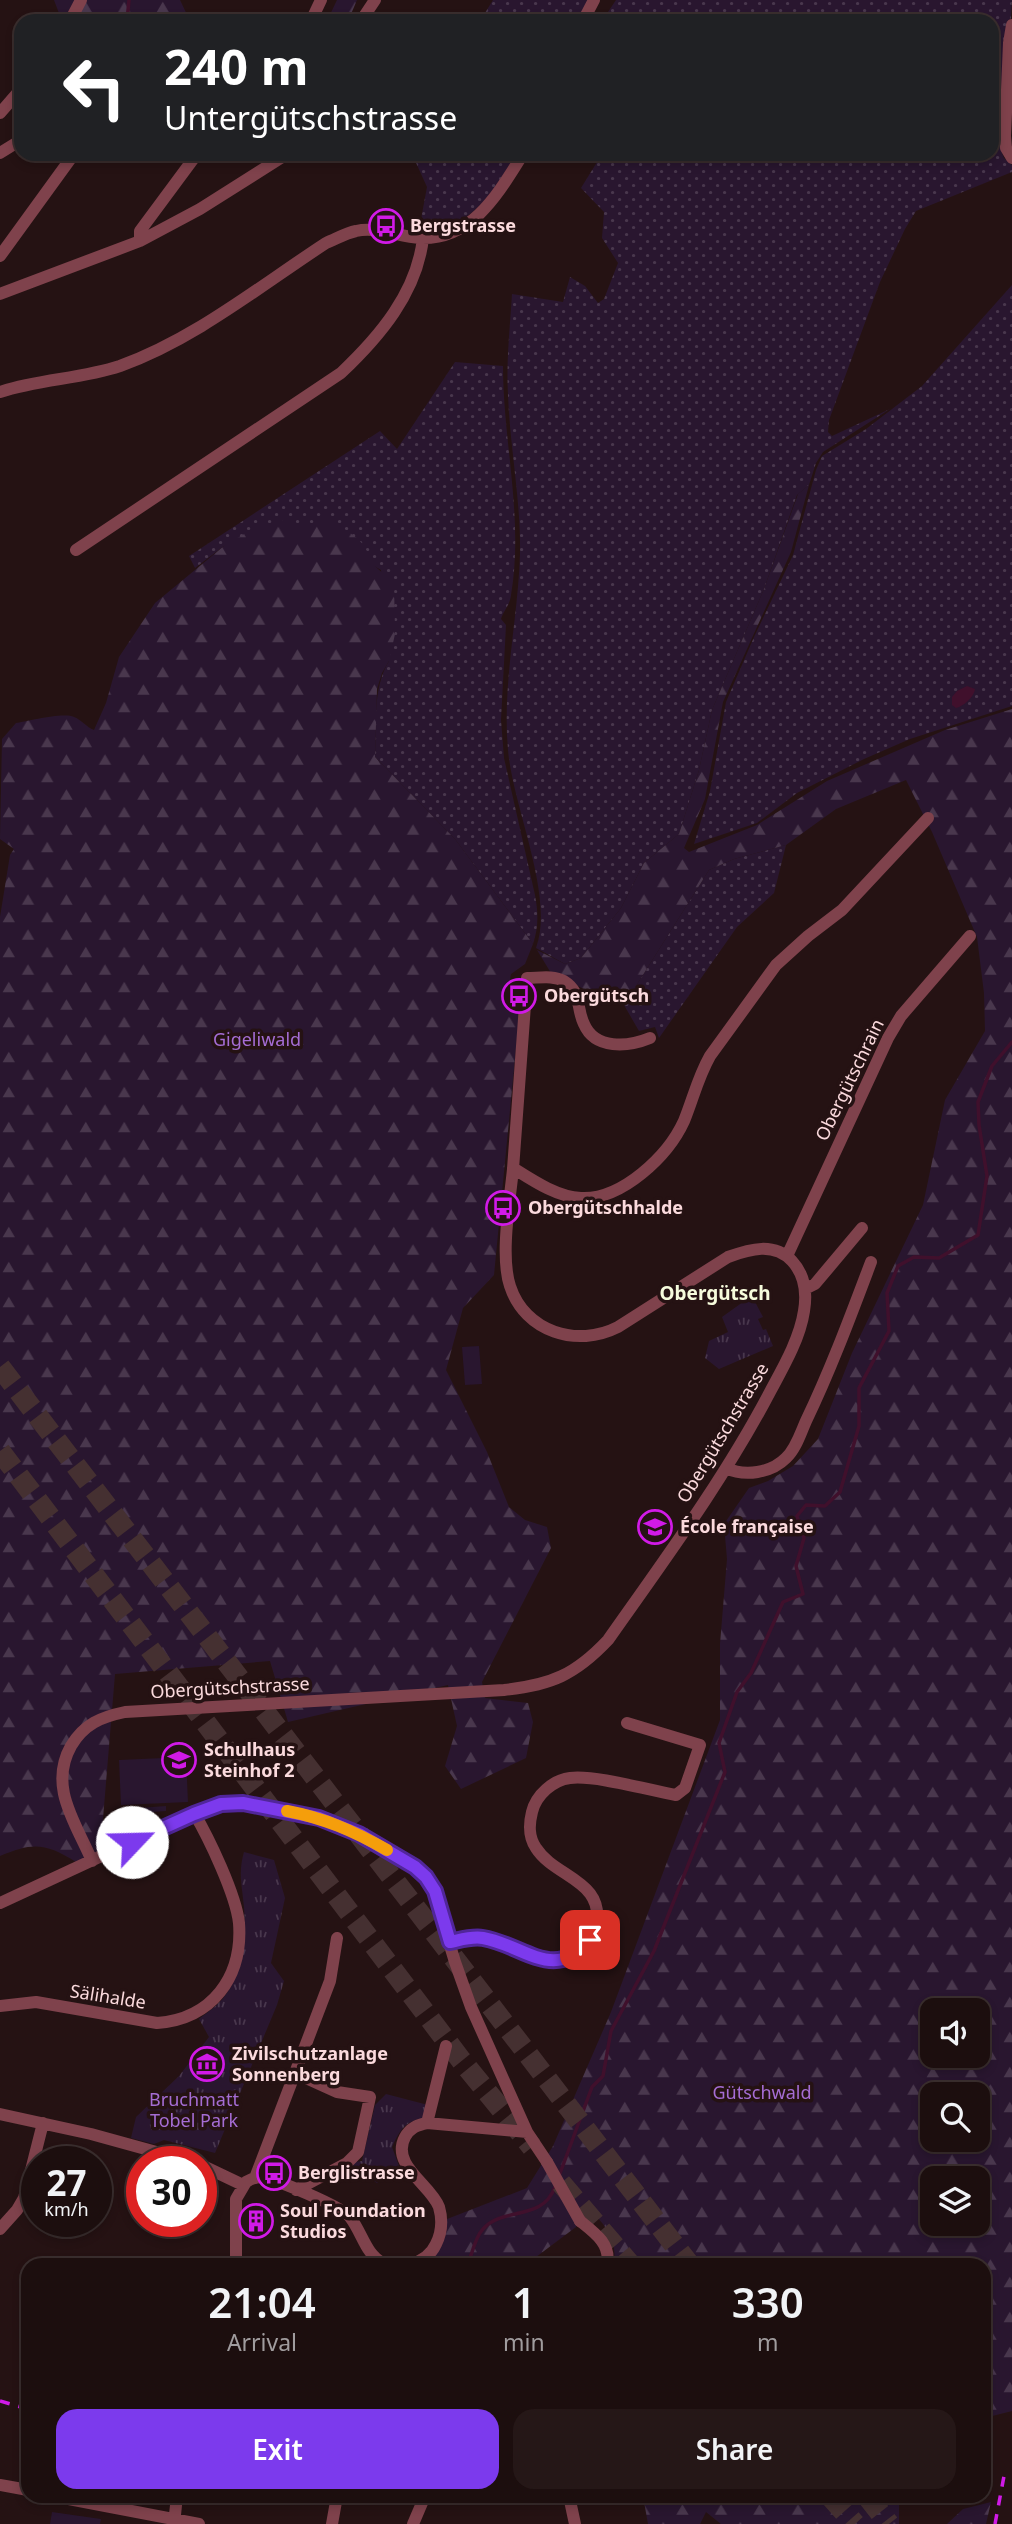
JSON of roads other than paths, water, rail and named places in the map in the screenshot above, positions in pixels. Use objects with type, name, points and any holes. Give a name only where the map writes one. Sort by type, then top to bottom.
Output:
[{"type":"street","points":[[1012,25],[1005,136],[1006,148],[1012,158]]},
{"type":"street","points":[[0,113],[14,97]]},
{"type":"street","points":[[0,256],[69,161]]},
{"type":"street","points":[[140,241],[140,231],[192,161]]},
{"type":"street","points":[[0,293],[140,241],[200,209],[276,161]]},
{"type":"street","points":[[0,392],[92,374],[145,355],[182,337],[326,243],[358,230],[423,238],[459,229],[478,217],[494,199],[518,161]]},
{"type":"street","points":[[76,550],[341,373],[368,347],[390,320],[415,273],[423,238]]},
{"type":"street","points":[[513,1168],[543,1186],[580,1199],[620,1188],[644,1171],[662,1155],[673,1140],[710,1056],[776,965],[842,910],[928,818]]},
{"type":"street","name":"Obergütschrain","points":[[787,1256],[879,1056],[901,1016],[970,936]]},
{"type":"street","points":[[650,1038],[629,1044],[599,1041],[584,1025],[578,997],[567,983],[552,978],[527,978],[507,1223],[509,1285],[529,1316],[556,1334],[585,1338],[603,1335],[728,1257],[747,1250],[768,1249],[787,1256],[800,1270],[805,1289],[815,1284],[862,1228]]},
{"type":"street","points":[[726,1468],[737,1473],[757,1472],[775,1466],[788,1457],[824,1384],[871,1262]]},
{"type":"street","name":"Obergütschstrasse","points":[[92,1861],[66,1803],[61,1777],[65,1757],[77,1736],[104,1717],[125,1712],[527,1688],[558,1679],[579,1668],[608,1640],[726,1468],[758,1416],[782,1370],[802,1322],[805,1289]]},
{"type":"street","points":[[450,1942],[484,1938],[538,1958],[554,1960],[575,1955],[590,1940],[597,1919],[592,1896],[582,1884],[543,1857],[535,1846],[530,1824],[533,1808],[541,1795],[567,1778],[676,1795],[682,1793],[700,1745],[627,1723]]},
{"type":"street","points":[[0,1903],[221,1804],[251,1804],[301,1814],[347,1828],[421,1871],[435,1891],[471,2007],[527,2132],[582,2224],[605,2245],[606,2258]]},
{"type":"street","name":"Sälihalde","points":[[0,2006],[37,2003],[138,2021],[168,2022],[198,2012],[219,1994],[229,1979],[238,1948],[239,1922],[226,1882],[194,1814]]},
{"type":"street","points":[[255,2178],[330,1982],[337,1938]]},
{"type":"street","points":[[427,2123],[446,2046]]},
{"type":"street","points":[[295,2073],[337,2092],[370,2097],[358,2152],[347,2163],[296,2190]]},
{"type":"street","points":[[0,2114],[131,2146]]},
{"type":"street","points":[[0,2229],[24,2198],[43,2123]]},
{"type":"street","points":[[424,2258],[433,2250],[441,2235],[442,2221],[431,2192],[405,2163],[402,2154],[405,2136],[416,2126],[427,2123],[527,2132]]},
{"type":"street","points":[[217,2173],[243,2185]]},
{"type":"street","points":[[236,2258],[236,2199],[243,2185],[255,2178],[265,2178],[342,2210],[350,2217],[374,2258]]},
{"type":"street","points":[[0,2485],[21,2489]]},
{"type":"street","points":[[86,2503],[174,2522],[199,2524]]},
{"type":"street","points":[[174,2522],[176,2503]]},
{"type":"street","points":[[332,2524],[336,2503]]},
{"type":"street","points":[[413,2524],[422,2503]]},
{"type":"street","points":[[570,2503],[575,2524]]},
{"type":"waterway","points":[[128,14],[129,0]]},
{"type":"waterway","points":[[559,2176],[592,2087],[603,2076],[611,2031],[654,1951],[725,1772],[719,1743],[737,1692],[751,1673],[783,1602],[803,1594],[796,1566],[804,1538],[797,1516],[806,1505],[825,1506],[840,1492],[859,1426],[859,1388],[889,1331],[887,1293],[898,1266],[914,1257],[939,1258],[978,1235],[987,1176],[978,1102],[992,1066],[1012,1042]]},
{"type":"waterway","points":[[470,2258],[483,2229],[501,2218],[541,2205],[555,2187]]},
{"type":"tunnel","points":[[0,1367],[684,2258]]},
{"type":"tunnel","points":[[0,1451],[461,2060],[532,2147]]},
{"type":"tunnel","points":[[561,2183],[625,2258]]},
{"type":"tunnel","points":[[836,2503],[855,2524]]},
{"type":"tunnel","points":[[872,2503],[889,2524]]},
{"type":"railway","points":[[0,2401],[21,2407]]},
{"type":"railway","points":[[995,2524],[1004,2476]]},
{"type":"place","name":"Bergstrasse","points":[[386,226]]},
{"type":"place","name":"Obergütsch","points":[[519,996]]},
{"type":"place","name":"Obergütschhalde","points":[[503,1208]]},
{"type":"place","name":"École française","points":[[655,1527]]},
{"type":"place","name":"Schulhaus Steinhof 2","points":[[179,1760]]},
{"type":"place","name":"Zivilschutzanlage Sonnenberg","points":[[207,2064]]},
{"type":"place","name":"Berglistrasse","points":[[274,2173]]},
{"type":"place","name":"Soul Foundation Studios","points":[[256,2221]]},
{"type":"district","name":"Obergütsch","points":[[715,1293]]},
{"type":"park label","name":"Gigeliwald","points":[[257,1040]]},
{"type":"park label","name":"Gütschwald","points":[[762,2093]]},
{"type":"park label","name":"Bruchmatt Tobel Park","points":[[194,2110]]}]
